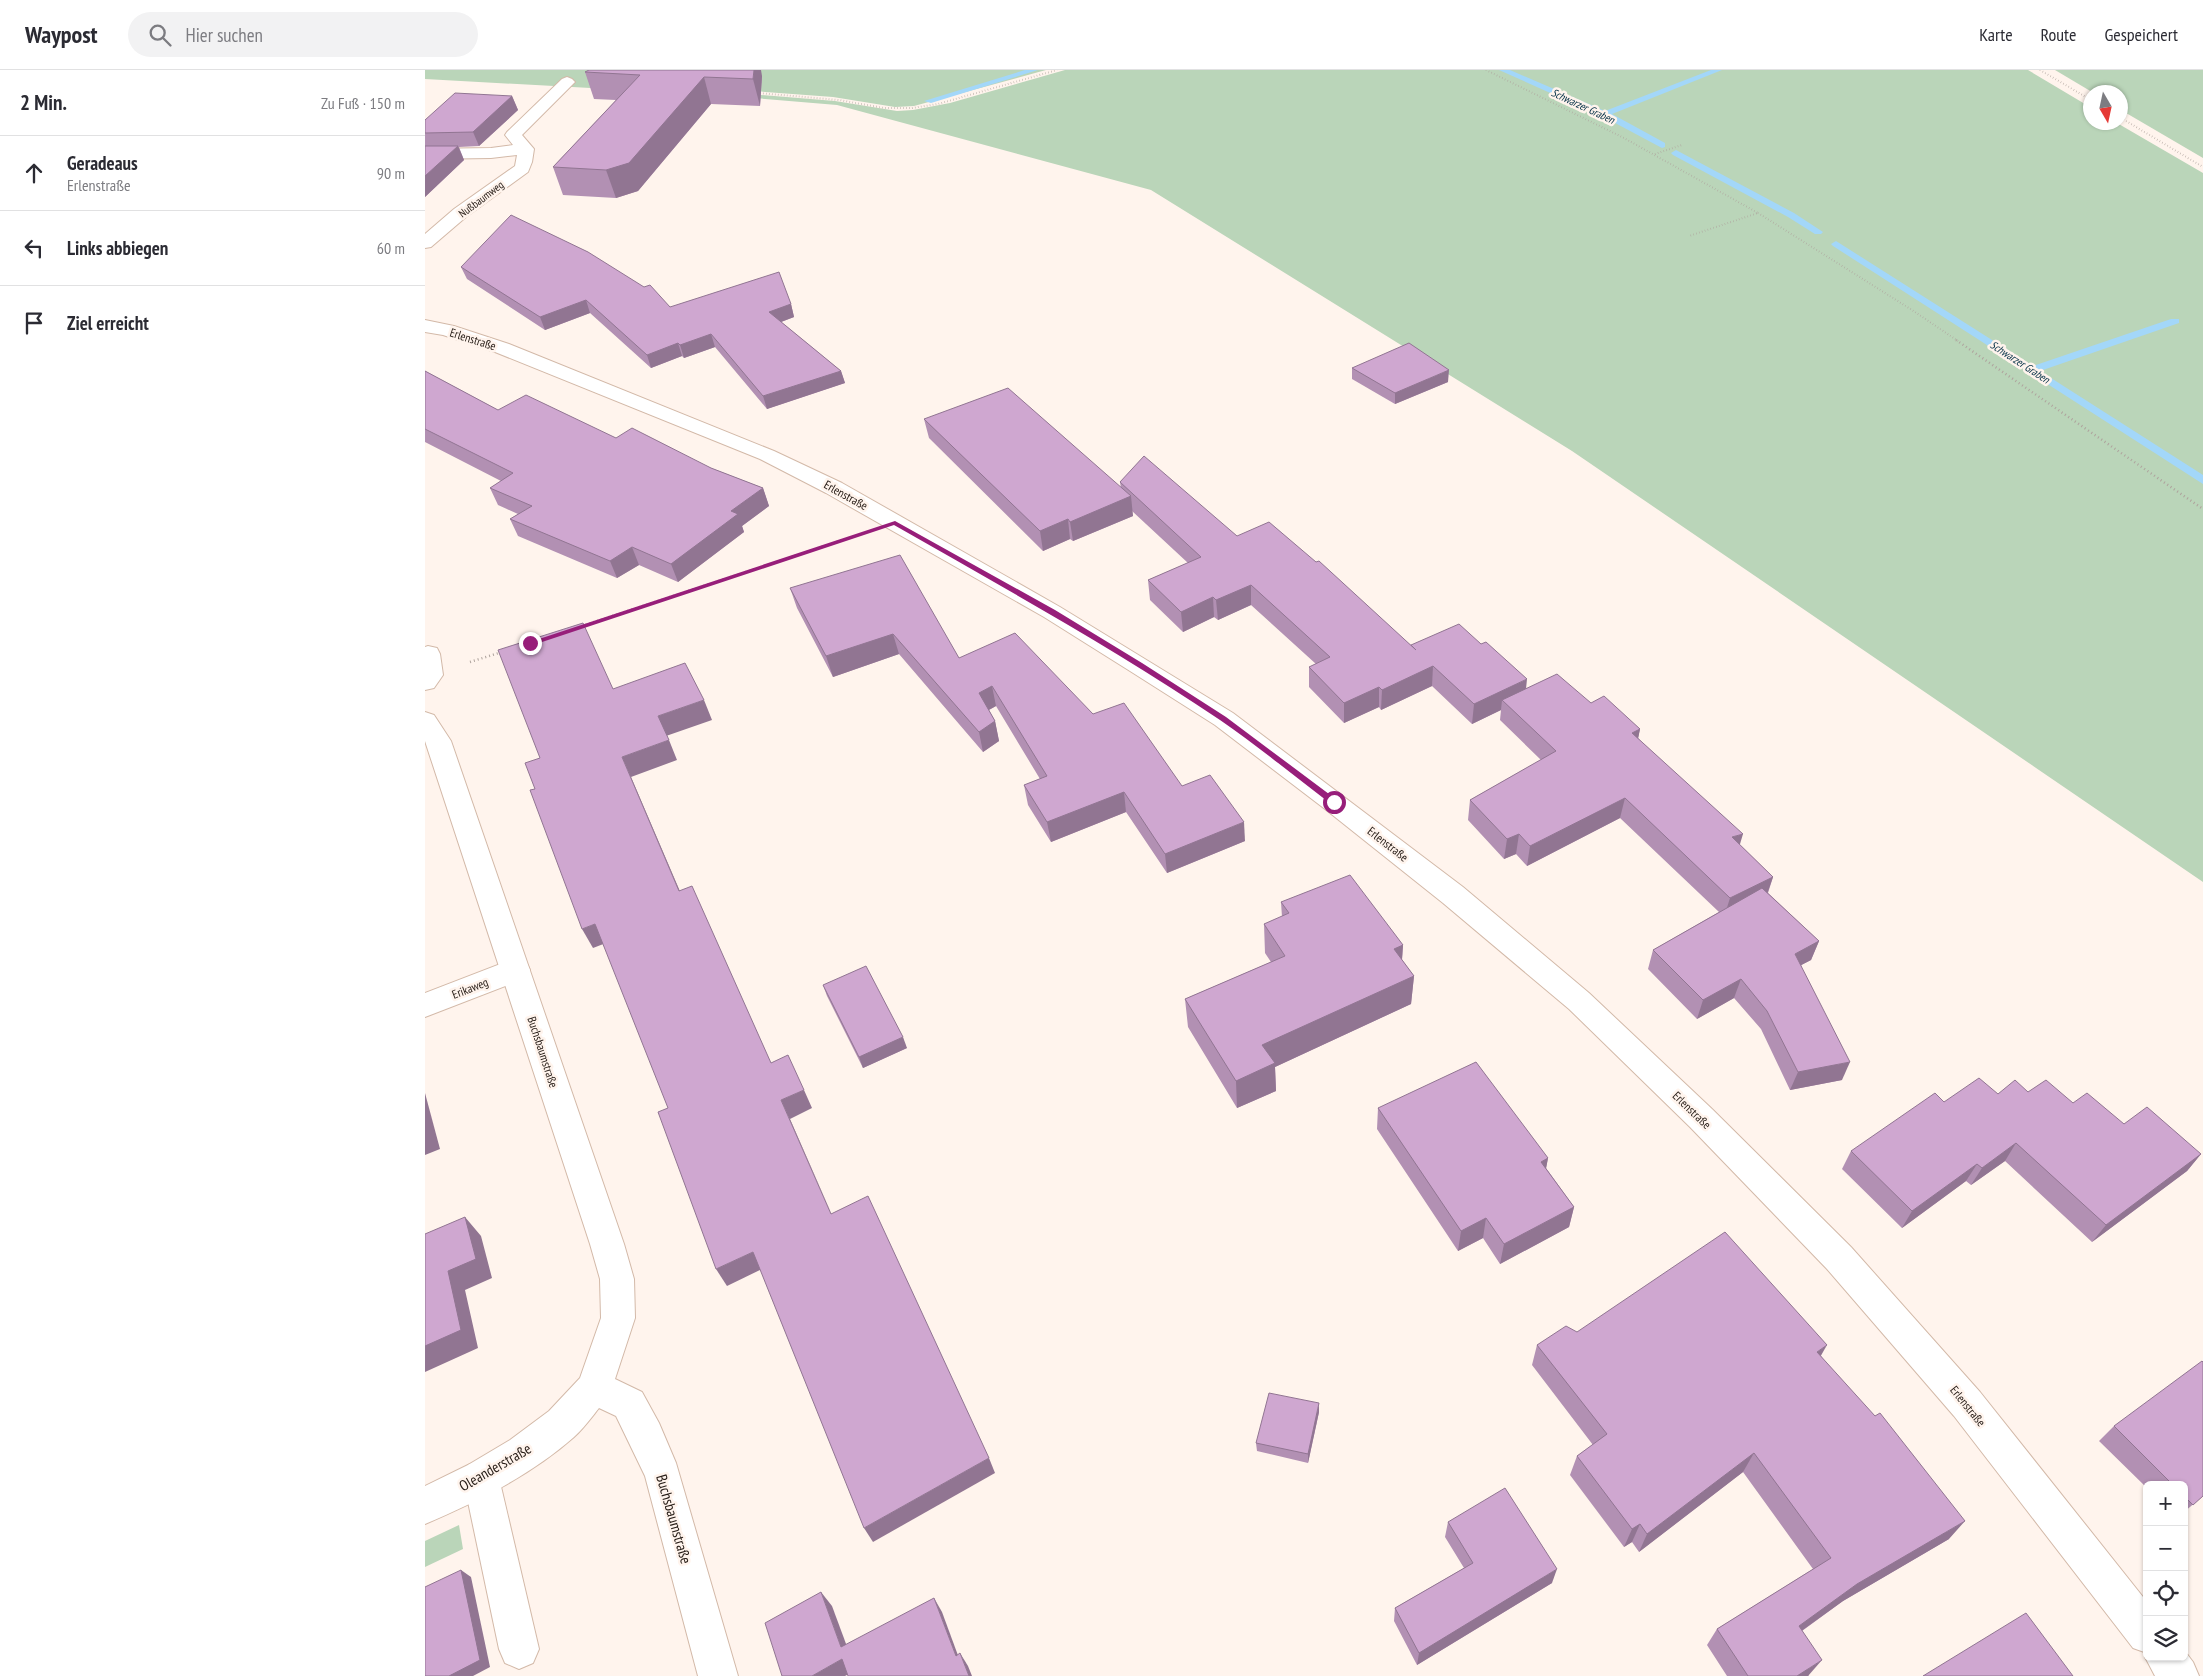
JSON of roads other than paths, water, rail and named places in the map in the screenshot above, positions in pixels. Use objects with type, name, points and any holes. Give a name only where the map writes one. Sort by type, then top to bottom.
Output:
[{"type":"street","points":[[526,149],[513,135],[567,82]]},
{"type":"street","points":[[425,154],[491,153],[526,149]]},
{"type":"street","name":"Nußbaumweg","points":[[425,243],[460,213],[522,168],[527,158],[526,149]]},
{"type":"street","name":"Erlenstraße","points":[[425,326],[447,330],[502,348],[767,455],[834,488],[1052,612],[1224,719],[1445,889],[1579,1001],[1701,1118],[1839,1258],[1967,1404],[2143,1629]]},
{"type":"street","name":"Buchsbaumstraße","points":[[425,721],[438,741],[516,970],[617,1279],[618,1318],[594,1388],[562,1424]]},
{"type":"street","name":"Erikaweg","points":[[425,1005],[516,970]]},
{"type":"street","name":"Buchsbaumstraße","points":[[594,1388],[629,1404],[647,1436],[663,1476],[718,1676]]},
{"type":"street","name":"Oleanderstraße","points":[[425,1506],[481,1478],[523,1453],[562,1424]]},
{"type":"street","points":[[481,1478],[519,1649]]},
{"type":"street","points":[[2168,1661],[2179,1676]]},
{"type":"waterway","points":[[928,101],[1034,70]]},
{"type":"waterway","name":"Schwarzer Graben","points":[[1503,70],[1605,114]]},
{"type":"waterway","points":[[1605,114],[1718,70]]},
{"type":"waterway","name":"Schwarzer Graben","points":[[1605,114],[1662,145]]},
{"type":"waterway","name":"Schwarzer Graben","points":[[1676,153],[1791,215],[1818,232]]},
{"type":"waterway","name":"Schwarzer Graben","points":[[1836,244],[2203,480]]},
{"type":"waterway","points":[[2032,370],[2175,321]]}]
